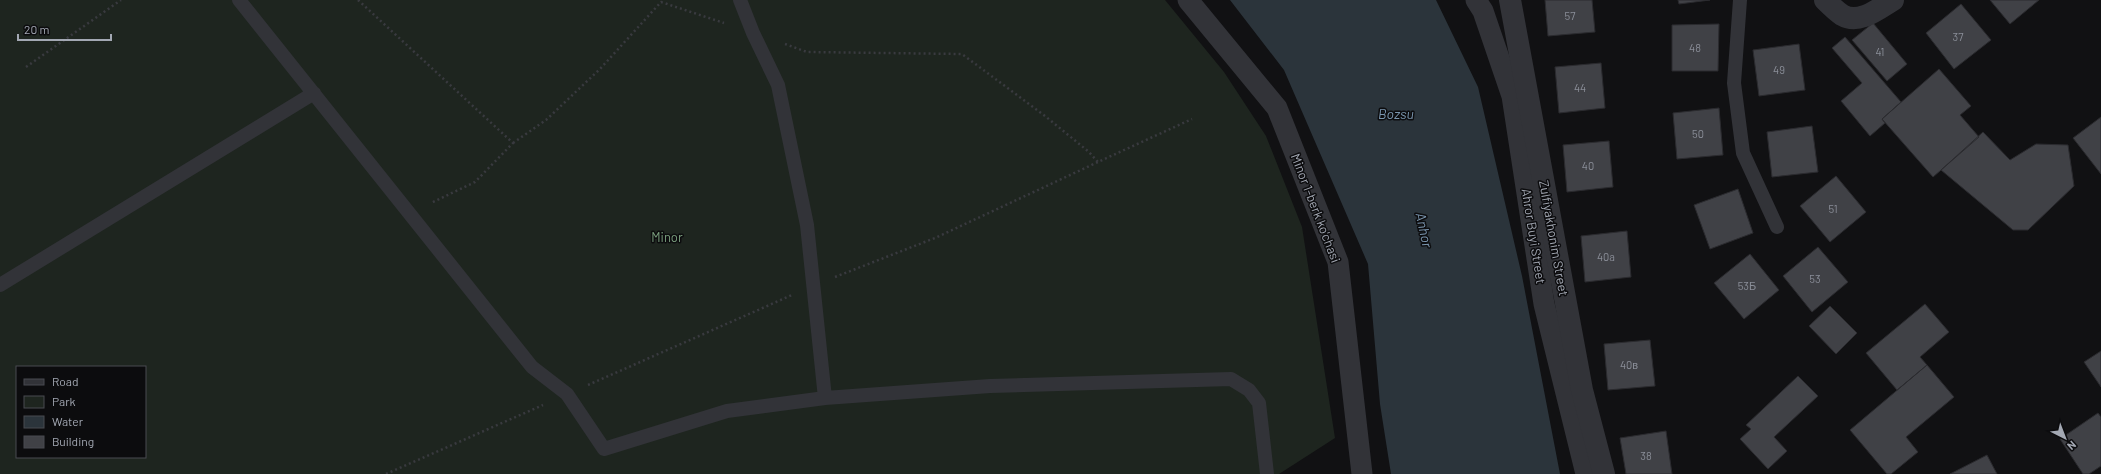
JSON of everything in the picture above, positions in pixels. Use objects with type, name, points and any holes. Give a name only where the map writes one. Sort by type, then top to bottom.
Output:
[{"type":"street","name":"Minor 1-berk ko'chasi","points":[[1188,0],[1277,108],[1338,262],[1362,474]]},
{"type":"street","name":"Ahror Buyi Street","points":[[1476,0],[1483,11],[1512,96],[1544,304],[1586,474]]},
{"type":"street","name":"Zulfiyakhonim Street","points":[[1510,0],[1582,390],[1604,474]]},
{"type":"street","points":[[1825,0],[1842,15],[1853,19],[1866,15],[1893,0]]},
{"type":"lane","points":[[239,0],[314,92],[532,367],[568,394],[604,450],[727,411],[825,398],[990,386],[1231,379],[1249,390],[1259,403],[1267,474]]},
{"type":"lane","points":[[740,0],[753,33],[778,85],[807,225],[825,398]]},
{"type":"lane","points":[[1740,0],[1734,83],[1743,153],[1777,227]]},
{"type":"lane","points":[[0,285],[314,92]]},
{"type":"path","points":[[26,68],[121,0]]},
{"type":"path","points":[[358,0],[513,142]]},
{"type":"path","points":[[409,213],[475,182],[513,142],[546,120],[600,69],[661,2],[807,52],[962,54],[1045,116],[1089,152],[1098,162],[1192,119]]},
{"type":"path","points":[[386,474],[568,394]]},
{"type":"green space","name":"Minor","points":[[0,0],[1165,0],[1224,72],[1266,136],[1302,227],[1335,438],[1279,474],[0,474]]},
{"type":"water","name":"Bozsu","points":[[1230,0],[1436,0],[1478,87],[1522,276],[1560,474],[1391,474],[1380,404],[1368,264],[1284,70]]},
{"type":"building","points":[[1545,0],[1592,0],[1595,32],[1548,36]]},
{"type":"building","points":[[1678,0],[1710,0],[1679,4]]},
{"type":"building","points":[[1990,0],[2039,0],[2010,24]]},
{"type":"building","points":[[1961,4],[1991,40],[1954,69],[1926,33]]},
{"type":"building","points":[[1873,23],[1907,64],[1887,81],[1852,40]]},
{"type":"building","points":[[1719,24],[1718,71],[1672,71],[1672,25]]},
{"type":"building","points":[[1845,37],[1901,102],[1882,119],[1885,123],[1870,136],[1841,101],[1862,83],[1832,48]]},
{"type":"building","points":[[1799,44],[1805,90],[1759,96],[1753,50]]},
{"type":"building","points":[[1601,63],[1605,108],[1559,113],[1555,67]]},
{"type":"building","points":[[1939,69],[1971,106],[1960,115],[1979,137],[1933,177],[1882,119]]},
{"type":"building","points":[[1719,108],[1723,155],[1677,159],[1673,113]]},
{"type":"building","points":[[2101,117],[2101,174],[2073,138]]},
{"type":"building","points":[[1812,126],[1818,172],[1772,177],[1767,132]]},
{"type":"building","points":[[1983,132],[2010,160],[2036,144],[2068,145],[2074,186],[2028,230],[2013,230],[1941,170]]},
{"type":"building","points":[[1609,141],[1613,187],[1567,192],[1563,145]]},
{"type":"building","points":[[1836,176],[1866,212],[1830,242],[1800,206]]},
{"type":"building","points":[[1738,189],[1753,233],[1710,249],[1694,205]]},
{"type":"building","points":[[1627,231],[1631,277],[1585,282],[1581,236]]},
{"type":"building","points":[[1818,247],[1848,282],[1812,312],[1783,276]]},
{"type":"building","points":[[1750,254],[1779,290],[1744,319],[1714,283]]},
{"type":"building","points":[[1925,304],[1949,332],[1920,357],[1927,365],[1897,390],[1866,353]]},
{"type":"building","points":[[1830,306],[1857,333],[1836,354],[1809,326]]},
{"type":"building","points":[[1650,340],[1655,386],[1608,390],[1604,344]]},
{"type":"building","points":[[2101,351],[2101,387],[2084,362]]},
{"type":"building","points":[[1927,365],[1954,397],[1906,437],[1918,452],[1891,474],[1887,474],[1850,430]]},
{"type":"building","points":[[1798,376],[1818,396],[1774,437],[1787,451],[1768,469],[1740,439],[1751,429],[1746,425]]},
{"type":"building","points":[[2098,413],[2101,417],[2101,466],[2089,474],[2083,474],[2060,439]]},
{"type":"building","points":[[1666,431],[1672,474],[1626,474],[1620,438]]},
{"type":"building","points":[[1987,455],[1997,474],[1950,474]]},
{"type":"water label","name":"Anhor","points":[[1424,230]]}]
